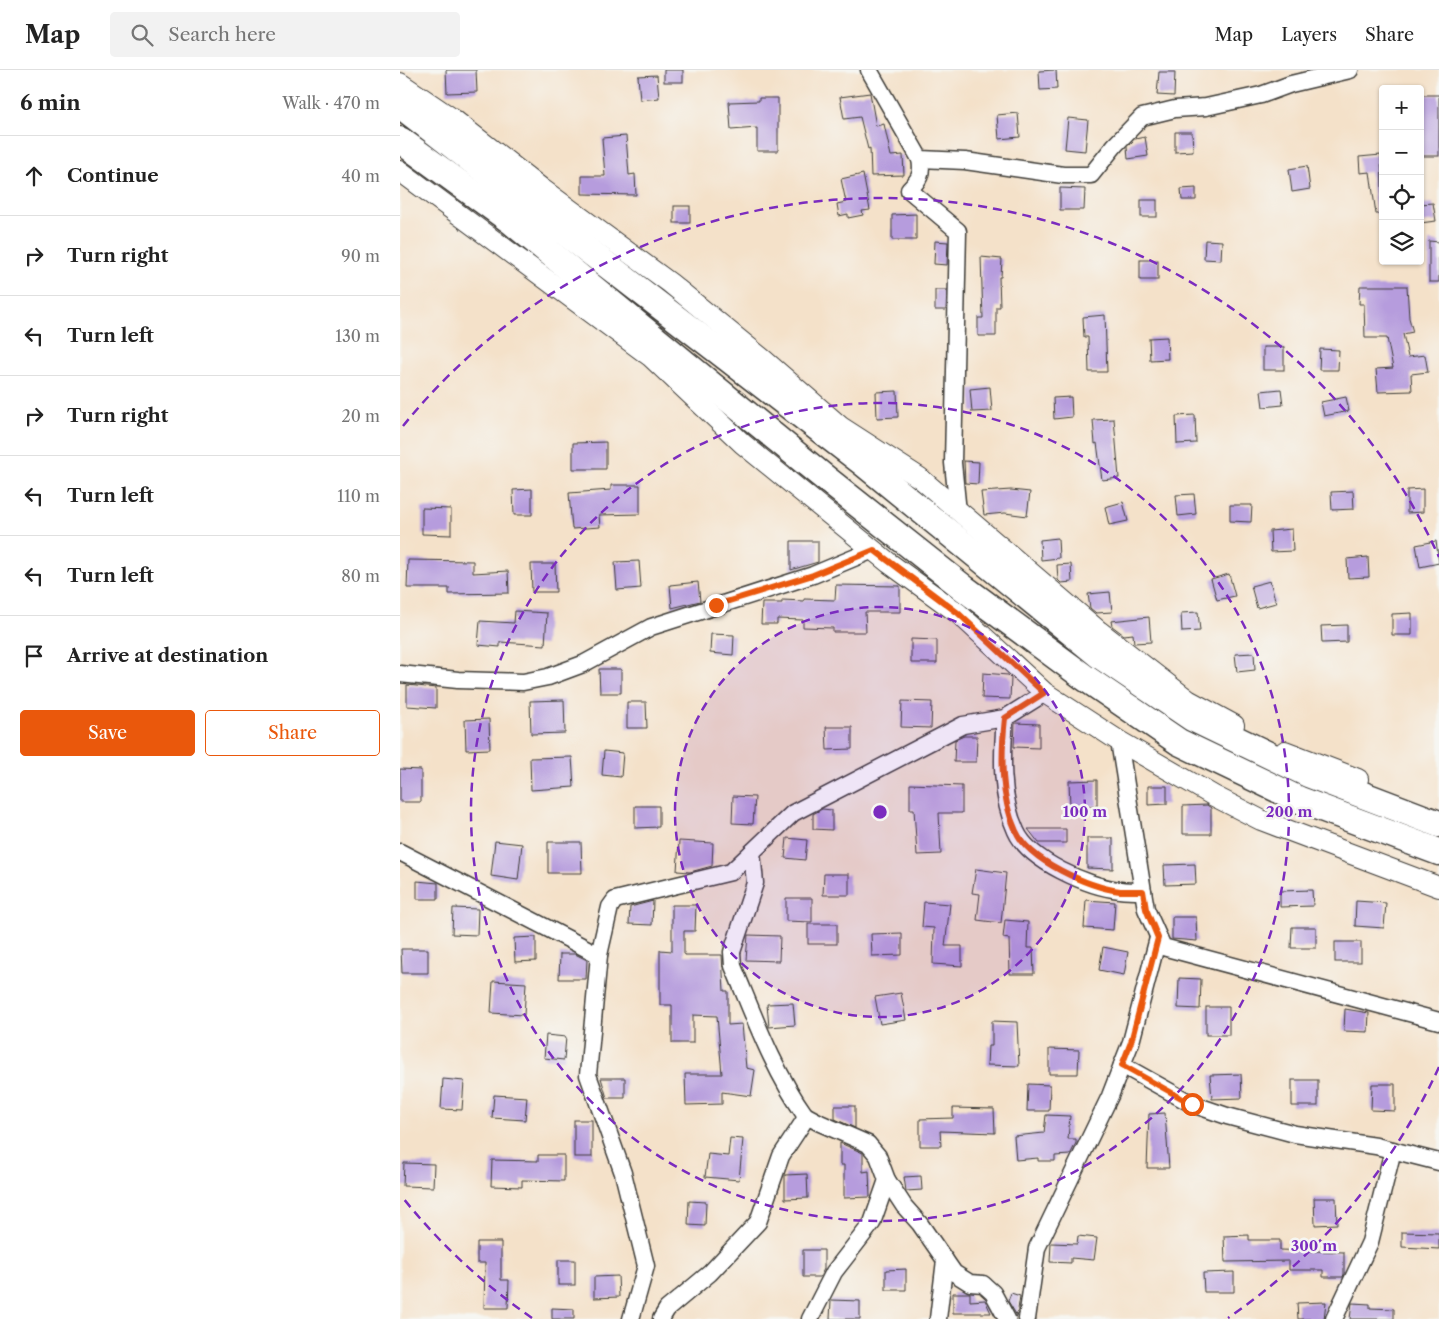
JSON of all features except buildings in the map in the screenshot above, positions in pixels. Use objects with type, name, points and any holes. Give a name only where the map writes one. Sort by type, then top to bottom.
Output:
[{"type":"highway","points":[[400,105],[862,462],[1099,655],[1192,718],[1308,774],[1439,824]]},
{"type":"highway","points":[[400,140],[511,221],[812,468],[965,589],[1131,710],[1179,742],[1300,800],[1439,852]]},
{"type":"street","points":[[869,70],[920,159],[922,171],[919,179],[909,190],[958,231],[953,463],[958,512]]},
{"type":"street","points":[[920,159],[965,161],[1063,175],[1091,175],[1115,145],[1142,117],[1175,109],[1206,107],[1261,95],[1291,84],[1350,70]]},
{"type":"street","points":[[400,83],[453,119],[541,188],[670,283],[764,360],[841,427],[920,478],[1098,631],[1188,700],[1271,745],[1439,811]]},
{"type":"street","points":[[400,171],[651,357],[743,444],[874,550],[958,613],[1044,693],[1119,741],[1214,796],[1261,820],[1439,887]]},
{"type":"street","points":[[400,674],[440,679],[523,682],[548,677],[583,664],[651,627],[813,575],[874,550]]},
{"type":"street","points":[[631,1319],[646,1266],[623,1173],[588,1075],[599,954],[610,908],[615,900],[731,872],[793,813],[963,725],[1005,718],[1044,693]]},
{"type":"street","points":[[1005,718],[1003,768],[1007,802],[1016,833],[1032,851],[1059,871],[1119,890],[1143,891]]},
{"type":"street","points":[[1119,741],[1146,909],[1163,947],[1439,1021]]},
{"type":"street","points":[[400,852],[599,954]]},
{"type":"street","points":[[752,852],[755,883],[732,952],[733,966],[778,1069],[792,1096],[805,1115],[868,1144],[878,1156],[887,1180],[954,1273],[970,1282],[983,1284],[993,1293],[1007,1319]]},
{"type":"street","points":[[1027,1319],[1037,1248],[1110,1096],[1131,1042],[1158,938]]},
{"type":"street","points":[[1122,1065],[1192,1104],[1227,1116],[1295,1134],[1376,1146],[1439,1162]]},
{"type":"street","points":[[660,1319],[667,1309],[710,1273],[758,1222],[781,1156],[804,1121],[805,1115]]},
{"type":"street","points":[[1334,1319],[1370,1242],[1393,1150]]},
{"type":"street","points":[[810,1319],[834,1272],[872,1224],[887,1180]]},
{"type":"street","points":[[938,1319],[945,1260]]},
{"type":"route","points":[[716,605],[813,575],[874,550],[958,613],[1044,693],[1005,718],[1003,768],[1007,802],[1016,833],[1032,851],[1059,871],[1119,890],[1143,891],[1146,909],[1158,938],[1131,1042],[1122,1065],[1192,1104]]}]
